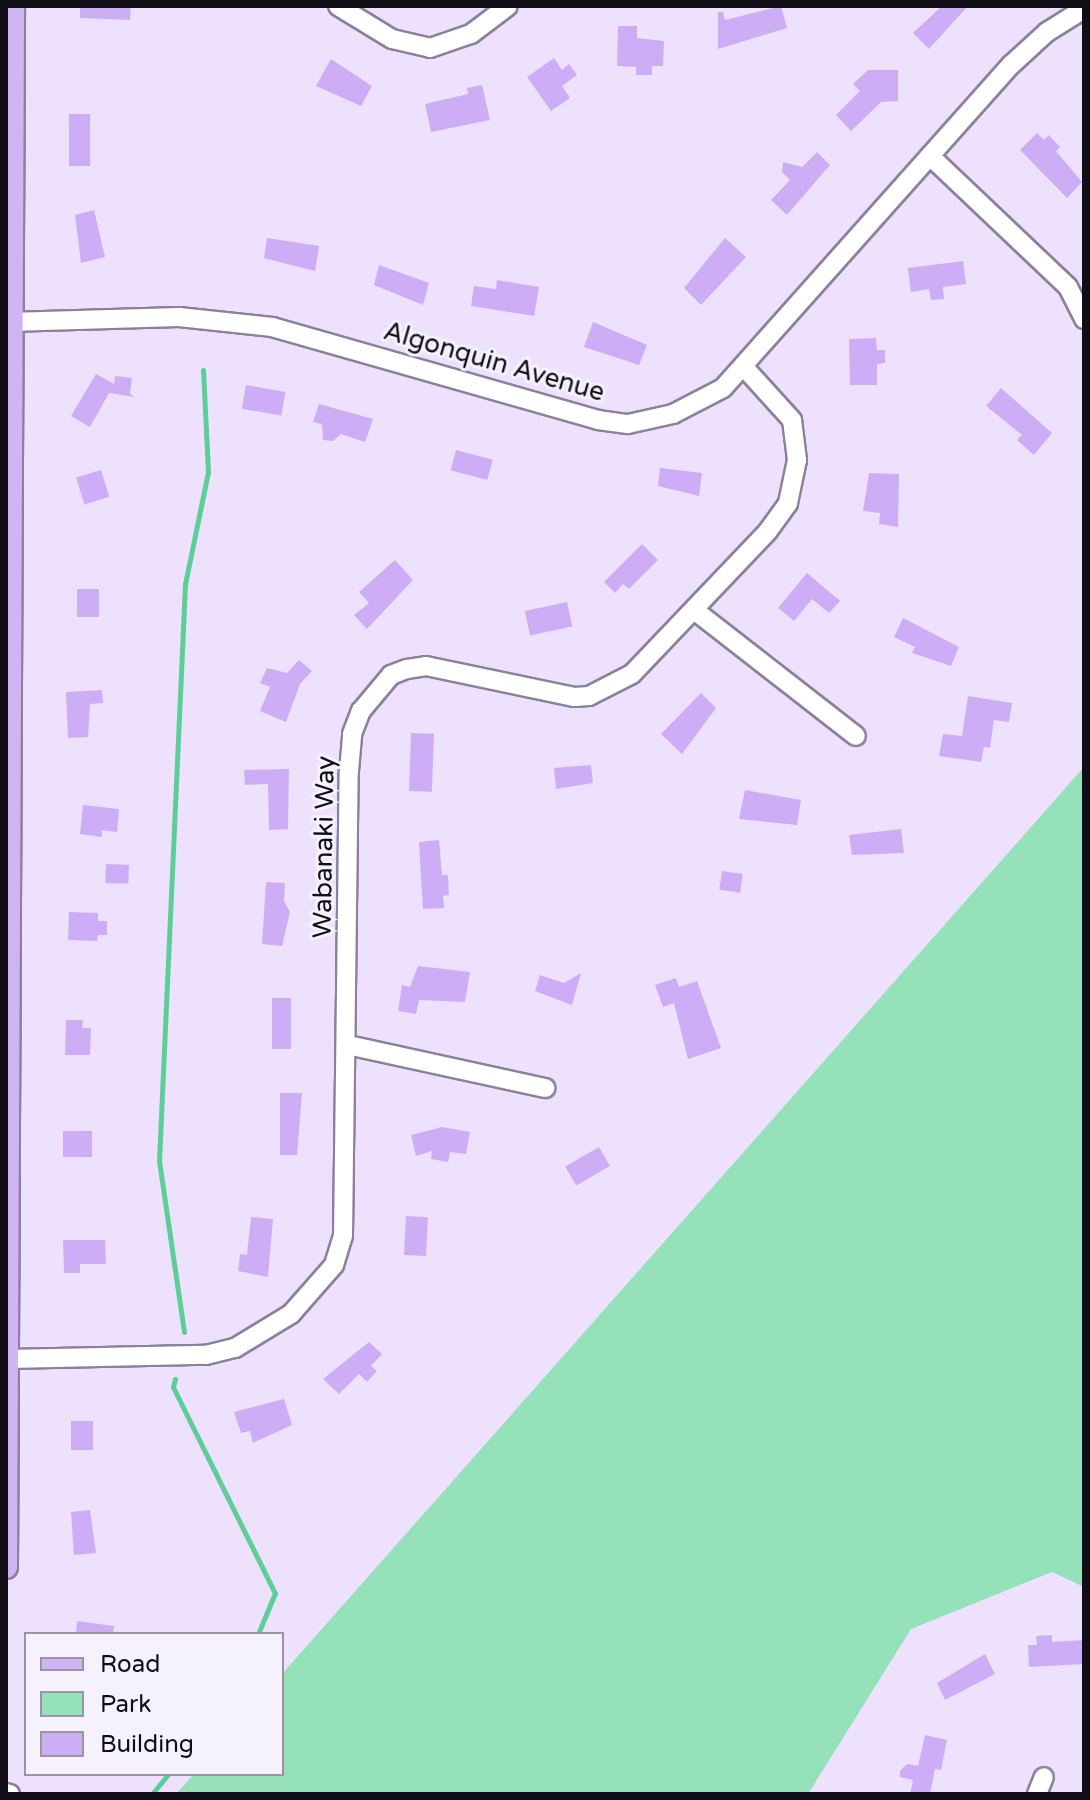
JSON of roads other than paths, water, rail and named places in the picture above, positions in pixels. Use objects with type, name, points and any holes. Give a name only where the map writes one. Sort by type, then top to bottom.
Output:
[{"type":"main road","points":[[6,1567],[9,322],[13,6]]},
{"type":"street","points":[[338,6],[392,39],[430,48],[457,42],[508,6]]},
{"type":"street","name":"Algonquin Avenue","points":[[9,322],[179,317],[272,327],[570,413],[628,424],[704,401],[743,366],[1011,65],[1084,9]]},
{"type":"street","points":[[930,156],[1068,287],[1084,319]]},
{"type":"street","name":"Wabanaki Way","points":[[8,1359],[206,1355],[252,1342],[291,1314],[334,1265],[343,1236],[352,734],[377,689],[391,675],[426,666],[557,695],[589,696],[632,674],[768,531],[795,484],[797,440],[792,420],[743,366]]},
{"type":"street","points":[[694,610],[856,736]]},
{"type":"street","points":[[348,1045],[545,1088]]},
{"type":"waterway","points":[[184,1332],[159,1161],[185,584],[208,472],[203,370]]},
{"type":"waterway","points":[[175,1379],[173,1387],[275,1593],[259,1632]]},
{"type":"waterway","points":[[152,1794],[166,1776]]}]
